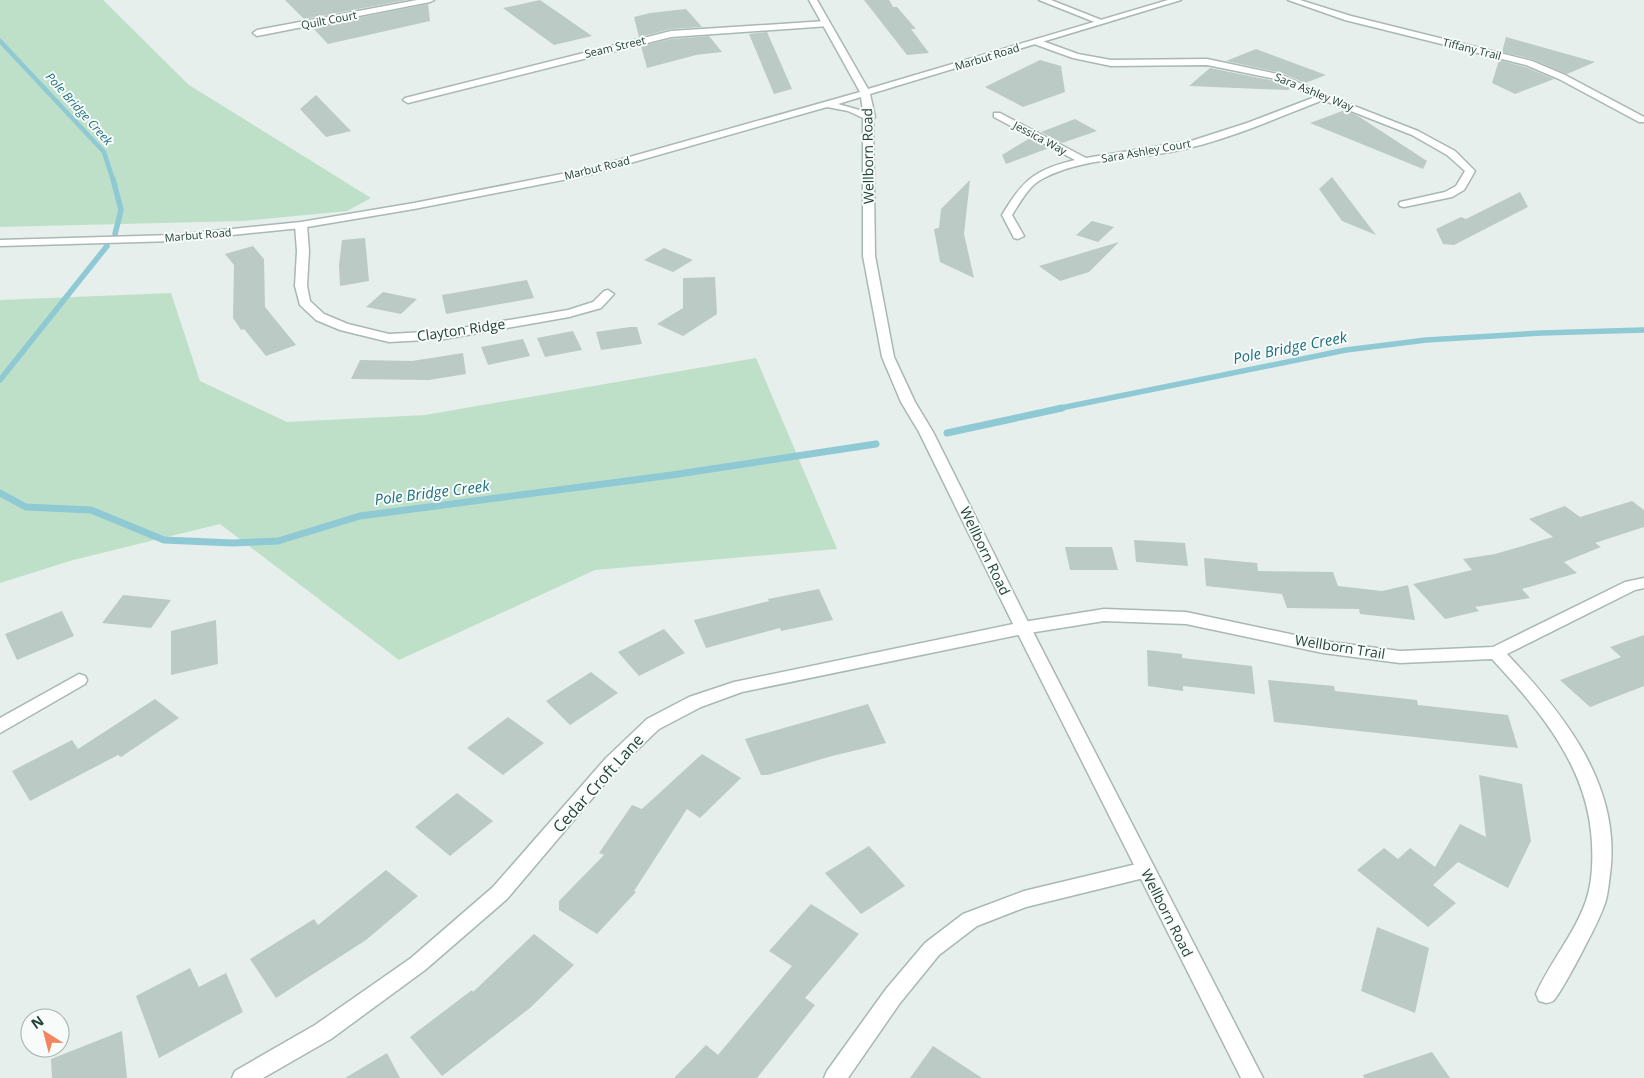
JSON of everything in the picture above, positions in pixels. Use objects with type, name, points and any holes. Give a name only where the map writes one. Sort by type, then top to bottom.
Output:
[{"type":"street","name":"Quilt Court","points":[[257,33],[430,0]]},
{"type":"street","name":"Wellborn Road","points":[[813,0],[865,93],[870,117],[869,256],[888,357],[908,402],[926,432],[1145,870],[1252,1078]]},
{"type":"street","points":[[1043,0],[1100,22]]},
{"type":"street","name":"Marbut Road","points":[[0,243],[174,238],[301,225],[414,206],[588,172],[865,93],[1177,0]]},
{"type":"street","name":"Tiffany Trail","points":[[1292,0],[1348,18],[1529,63],[1562,77],[1642,120]]},
{"type":"street","name":"Seam Street","points":[[408,100],[672,34],[826,24]]},
{"type":"street","name":"Sara Ashley Way","points":[[1036,42],[1076,56],[1111,63],[1207,62],[1244,68],[1279,77],[1323,97],[1422,136],[1451,153],[1470,171],[1460,188],[1448,194],[1404,204]]},
{"type":"street","name":"Sara Ashley Court","points":[[1018,236],[1008,215],[1019,193],[1040,175],[1084,161],[1176,147],[1237,130],[1323,97]]},
{"type":"street","points":[[826,104],[851,109],[870,117]]},
{"type":"street","name":"Jessica Way","points":[[996,115],[1084,161]]},
{"type":"street","name":"Clayton Ridge","points":[[301,225],[304,302],[320,317],[344,327],[389,338],[444,335],[569,313],[597,305],[608,294]]},
{"type":"street","name":"Wellborn Trail","points":[[1023,628],[1104,615],[1186,618],[1323,647],[1400,656],[1496,652],[1631,586],[1644,583]]},
{"type":"street","name":"Cedar Croft Lane","points":[[242,1078],[324,1032],[418,964],[500,893],[612,763],[653,724],[695,702],[740,686],[1023,628]]},
{"type":"street","points":[[1496,652],[1536,694],[1559,724],[1578,756],[1592,789],[1600,823],[1603,858],[1597,898],[1574,948],[1546,994]]},
{"type":"street","points":[[0,726],[79,680]]},
{"type":"street","points":[[835,1078],[893,996],[932,949],[970,920],[1024,899],[1145,870]]},
{"type":"green space","points":[[0,0],[103,0],[189,85],[371,198],[347,211],[243,221],[0,227]]},
{"type":"green space","points":[[171,293],[200,381],[287,422],[425,415],[756,358],[837,549],[595,570],[399,660],[220,524],[73,560],[0,583],[0,300]]},
{"type":"building","points":[[285,0],[407,0],[304,19]]},
{"type":"building","points":[[540,0],[592,36],[554,45],[503,8]]},
{"type":"building","points":[[864,0],[889,0],[893,7],[897,7],[916,29],[911,29],[929,53],[907,55]]},
{"type":"building","points":[[428,4],[430,21],[328,44],[312,27]]},
{"type":"building","points":[[686,9],[702,27],[671,29],[639,37],[634,17],[650,13]]},
{"type":"building","points":[[767,32],[792,89],[774,94],[749,34]]},
{"type":"building","points":[[709,36],[722,52],[696,55],[647,68],[641,46],[671,39]]},
{"type":"building","points":[[1506,37],[1595,62],[1567,74],[1532,59],[1502,52]]},
{"type":"building","points":[[1256,49],[1326,75],[1305,83],[1282,73],[1226,61]]},
{"type":"building","points":[[1040,60],[1061,66],[1065,92],[1023,107],[985,87]]},
{"type":"building","points":[[1499,60],[1525,67],[1554,79],[1515,94],[1492,83]]},
{"type":"building","points":[[1210,68],[1275,81],[1292,88],[1287,90],[1189,86]]},
{"type":"building","points":[[316,95],[351,131],[326,137],[300,109]]},
{"type":"building","points":[[1345,110],[1358,116],[1427,161],[1423,169],[1310,123]]},
{"type":"building","points":[[1075,119],[1097,131],[1062,143],[1041,132]]},
{"type":"building","points":[[1030,138],[1049,148],[1006,164],[1002,155]]},
{"type":"building","points":[[1332,177],[1376,235],[1342,221],[1319,189]]},
{"type":"building","points":[[970,180],[964,234],[974,278],[940,262],[934,229],[939,228],[941,209]]},
{"type":"building","points":[[1520,192],[1528,207],[1454,245],[1443,244],[1436,229],[1461,217],[1466,219]]},
{"type":"building","points":[[1092,221],[1114,227],[1098,242],[1076,235]]},
{"type":"building","points":[[365,238],[369,281],[340,286],[339,265],[342,240]]},
{"type":"building","points":[[1119,242],[1089,272],[1060,281],[1039,266]]},
{"type":"building","points":[[253,246],[264,259],[265,307],[296,345],[266,356],[244,329],[241,330],[233,318],[234,265],[225,254]]},
{"type":"building","points":[[664,248],[693,260],[673,272],[644,260]]},
{"type":"building","points":[[715,277],[717,314],[683,336],[657,324],[683,308],[683,278]]},
{"type":"building","points":[[527,280],[534,298],[446,314],[442,295]]},
{"type":"building","points":[[383,292],[417,299],[401,314],[366,307]]},
{"type":"building","points":[[637,327],[642,344],[601,350],[596,332]]},
{"type":"building","points":[[573,331],[582,350],[545,357],[537,338]]},
{"type":"building","points":[[523,339],[530,356],[488,365],[481,347]]},
{"type":"building","points":[[463,353],[466,374],[429,380],[351,379],[360,360],[412,361]]},
{"type":"building","points":[[1632,501],[1644,510],[1644,527],[1595,543],[1601,547],[1564,562],[1577,573],[1522,589],[1530,598],[1475,607],[1479,611],[1445,619],[1413,584],[1472,570],[1463,559],[1495,554],[1553,537],[1529,519],[1565,506],[1580,517]]},
{"type":"building","points":[[1134,540],[1185,543],[1188,566],[1136,562]]},
{"type":"building","points":[[1065,547],[1112,547],[1118,570],[1070,570]]},
{"type":"building","points":[[1204,558],[1257,563],[1258,571],[1333,572],[1338,586],[1382,591],[1408,585],[1415,620],[1360,614],[1359,609],[1287,608],[1282,594],[1206,586]]},
{"type":"building","points":[[819,589],[833,620],[781,631],[780,628],[706,648],[694,620],[769,601],[768,599]]},
{"type":"building","points":[[123,595],[171,600],[151,628],[102,623]]},
{"type":"building","points":[[62,611],[74,636],[17,660],[5,634]]},
{"type":"building","points":[[216,620],[218,664],[171,675],[171,631]]},
{"type":"building","points":[[664,629],[685,653],[639,676],[618,652]]},
{"type":"building","points":[[1644,635],[1644,686],[1590,707],[1560,680],[1621,657],[1610,647]]},
{"type":"building","points":[[1147,650],[1182,654],[1182,658],[1252,666],[1255,694],[1183,686],[1183,691],[1148,686]]},
{"type":"building","points":[[591,672],[618,693],[570,725],[546,701]]},
{"type":"building","points":[[1268,680],[1334,686],[1335,691],[1417,700],[1418,705],[1508,715],[1518,748],[1274,722]]},
{"type":"building","points":[[155,699],[179,718],[121,757],[118,755],[30,801],[12,771],[72,740],[78,749]]},
{"type":"building","points":[[868,704],[886,743],[832,756],[768,775],[761,775],[745,739]]},
{"type":"building","points":[[508,717],[544,743],[503,775],[467,748]]},
{"type":"building","points":[[702,754],[741,778],[700,818],[687,809],[634,891],[636,892],[597,934],[559,910],[559,901],[604,855],[599,853],[632,805],[642,809]]},
{"type":"building","points":[[1479,775],[1522,784],[1531,841],[1508,888],[1458,862],[1433,885],[1456,903],[1428,927],[1357,870],[1384,848],[1398,859],[1410,848],[1435,867],[1460,824],[1486,837]]},
{"type":"building","points":[[457,793],[493,821],[450,856],[415,827]]},
{"type":"building","points":[[869,846],[905,886],[861,914],[825,873]]},
{"type":"building","points":[[386,870],[418,896],[366,940],[276,998],[250,959],[314,919],[318,925]]},
{"type":"building","points":[[811,904],[859,934],[805,998],[815,1005],[757,1078],[674,1078],[706,1045],[718,1055],[792,966],[769,951]]},
{"type":"building","points":[[1377,927],[1429,948],[1415,1013],[1361,991]]},
{"type":"building","points":[[534,934],[574,965],[530,1008],[442,1076],[410,1037],[472,990],[473,992]]},
{"type":"building","points":[[190,968],[199,987],[226,973],[243,1012],[159,1058],[136,996]]},
{"type":"building","points":[[122,1031],[127,1078],[52,1078],[51,1059],[70,1058],[70,1052]]},
{"type":"building","points":[[933,1046],[982,1078],[910,1078]]},
{"type":"building","points":[[1432,1052],[1450,1078],[1364,1078],[1363,1075]]},
{"type":"building","points":[[387,1053],[400,1078],[345,1078]]},
{"type":"waterway","name":"Pole Bridge Creek","points":[[0,41],[104,152],[113,180]]},
{"type":"waterway","name":"Pole Bridge Creek","points":[[113,179],[121,210],[115,234]]},
{"type":"waterway","name":"Pole Bridge Creek","points":[[0,380],[107,246]]},
{"type":"waterway","name":"Pole Bridge Creek","points":[[1056,409],[1346,350],[1426,340],[1541,333],[1644,330]]},
{"type":"waterway","name":"Pole Bridge Creek","points":[[947,433],[1062,408]]},
{"type":"waterway","name":"Pole Bridge Creek","points":[[0,493],[26,507],[91,510],[164,540],[233,543],[278,541],[360,516],[672,475],[876,444]]}]
